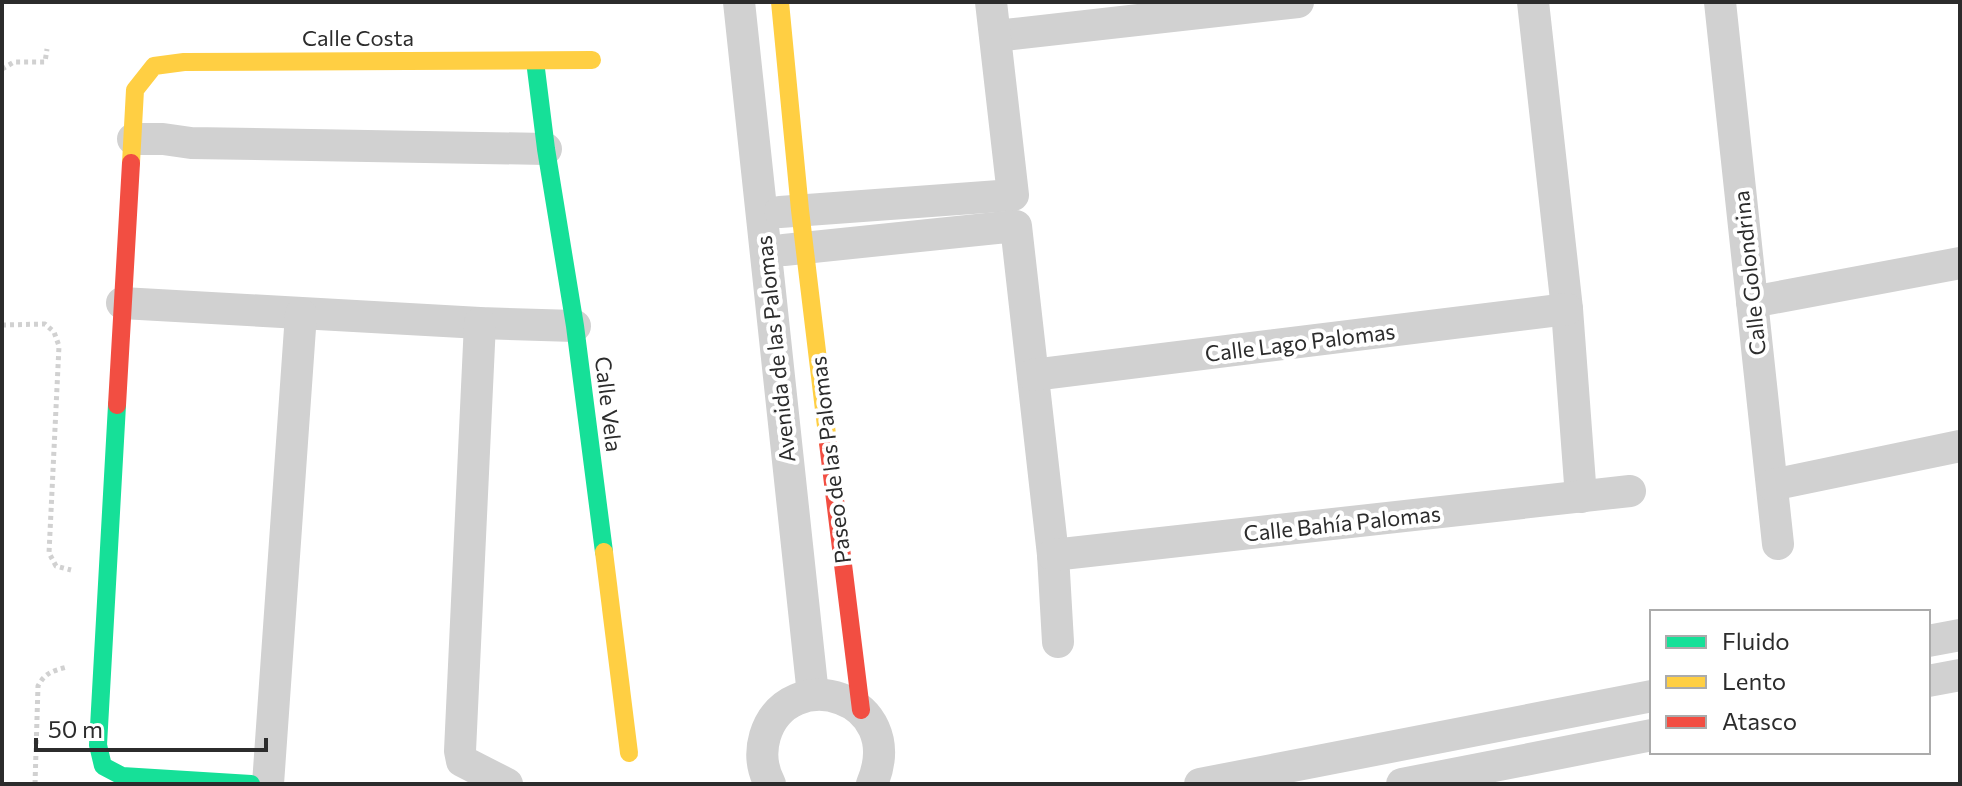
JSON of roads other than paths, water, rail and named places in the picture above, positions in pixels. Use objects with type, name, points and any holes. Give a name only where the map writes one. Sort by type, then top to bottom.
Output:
[{"type":"street","name":"Avenida de las Palomas","points":[[739,2],[813,695]]},
{"type":"street","name":"Paseo de las Palomas","points":[[780,2],[800,210],[861,710]]},
{"type":"street","points":[[991,2],[1053,555],[1058,642]]},
{"type":"street","points":[[996,36],[1298,2]]},
{"type":"street","points":[[1533,2],[1567,309],[1581,497]]},
{"type":"street","name":"Calle Golondrina","points":[[1720,2],[1778,544]]},
{"type":"street","name":"Calle Costa","points":[[133,139],[135,90],[154,66],[184,62],[592,60]]},
{"type":"street","name":"Calle Vela","points":[[535,61],[575,326],[629,753]]},
{"type":"street","points":[[251,784],[122,776],[103,766],[98,745],[133,139],[191,143],[546,149]]},
{"type":"street","points":[[761,214],[800,210],[1014,210]]},
{"type":"street","points":[[765,252],[805,248],[1014,210]]},
{"type":"street","points":[[1752,302],[1960,263]]},
{"type":"street","points":[[122,303],[575,326]]},
{"type":"street","name":"Calle Lago Palomas","points":[[1033,375],[1567,309]]},
{"type":"street","points":[[268,784],[301,314]]},
{"type":"street","points":[[480,323],[460,751],[462,761],[507,784]]},
{"type":"street","points":[[1772,485],[1960,446]]},
{"type":"street","name":"Calle Bahía Palomas","points":[[1053,555],[1630,491]]},
{"type":"street","points":[[1930,641],[1960,635]]},
{"type":"street","points":[[1930,681],[1960,675]]},
{"type":"street","points":[[770,784],[762,761],[762,744],[767,729],[776,715],[788,705],[813,695],[842,698],[861,710],[871,722],[881,754],[872,784]]},
{"type":"street","points":[[1200,784],[1650,696]]},
{"type":"street","points":[[1402,784],[1650,735]]}]
